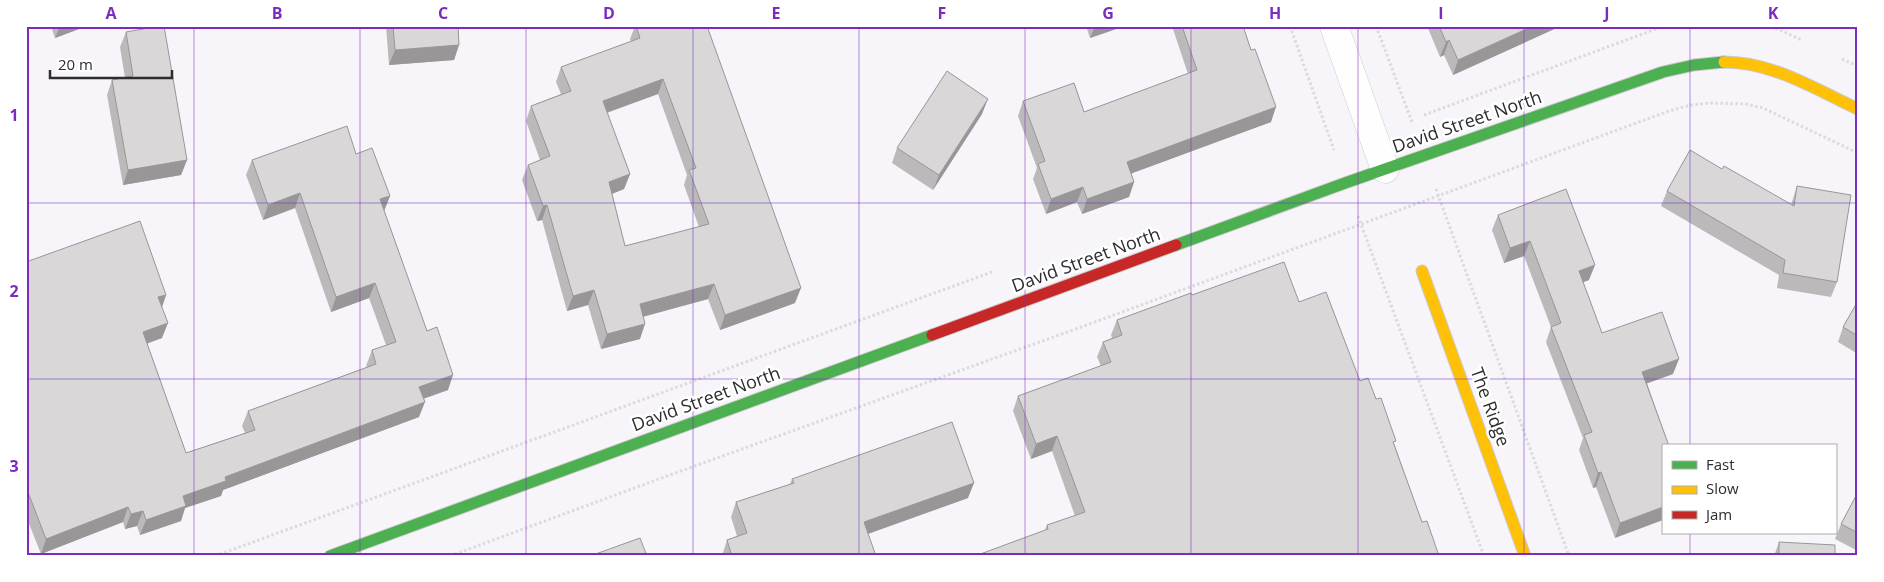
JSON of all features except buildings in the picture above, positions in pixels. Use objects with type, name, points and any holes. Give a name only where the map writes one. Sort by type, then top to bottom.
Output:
[{"type":"street","points":[[1334,26],[1385,169]]},
{"type":"street","name":"David Street North","points":[[330,556],[1385,169],[1663,72],[1704,64],[1723,62],[1747,63],[1793,78],[1858,109]]},
{"type":"street","name":"The Ridge","points":[[1422,271],[1525,556]]},
{"type":"path","points":[[1290,26],[1335,153]]},
{"type":"path","points":[[1376,26],[1413,125]]},
{"type":"path","points":[[1402,123],[1664,26]]},
{"type":"path","points":[[450,556],[1669,111],[1710,102],[1728,102],[1763,108],[1858,153]]},
{"type":"path","points":[[1324,151],[1339,146]]},
{"type":"path","points":[[1435,187],[1569,556]]},
{"type":"path","points":[[1358,215],[1484,556]]},
{"type":"path","points":[[215,556],[996,271]]},
{"type":"traffic: fast","points":[[1176,245],[1345,183],[1663,72],[1694,65],[1724,62]]},
{"type":"traffic: fast","points":[[330,556],[932,335]]},
{"type":"traffic: slow","points":[[1724,62],[1742,63],[1777,72],[1810,85],[1858,109]]},
{"type":"traffic: slow","points":[[1422,271],[1525,556]]},
{"type":"traffic: jam","points":[[932,335],[1176,245]]}]
